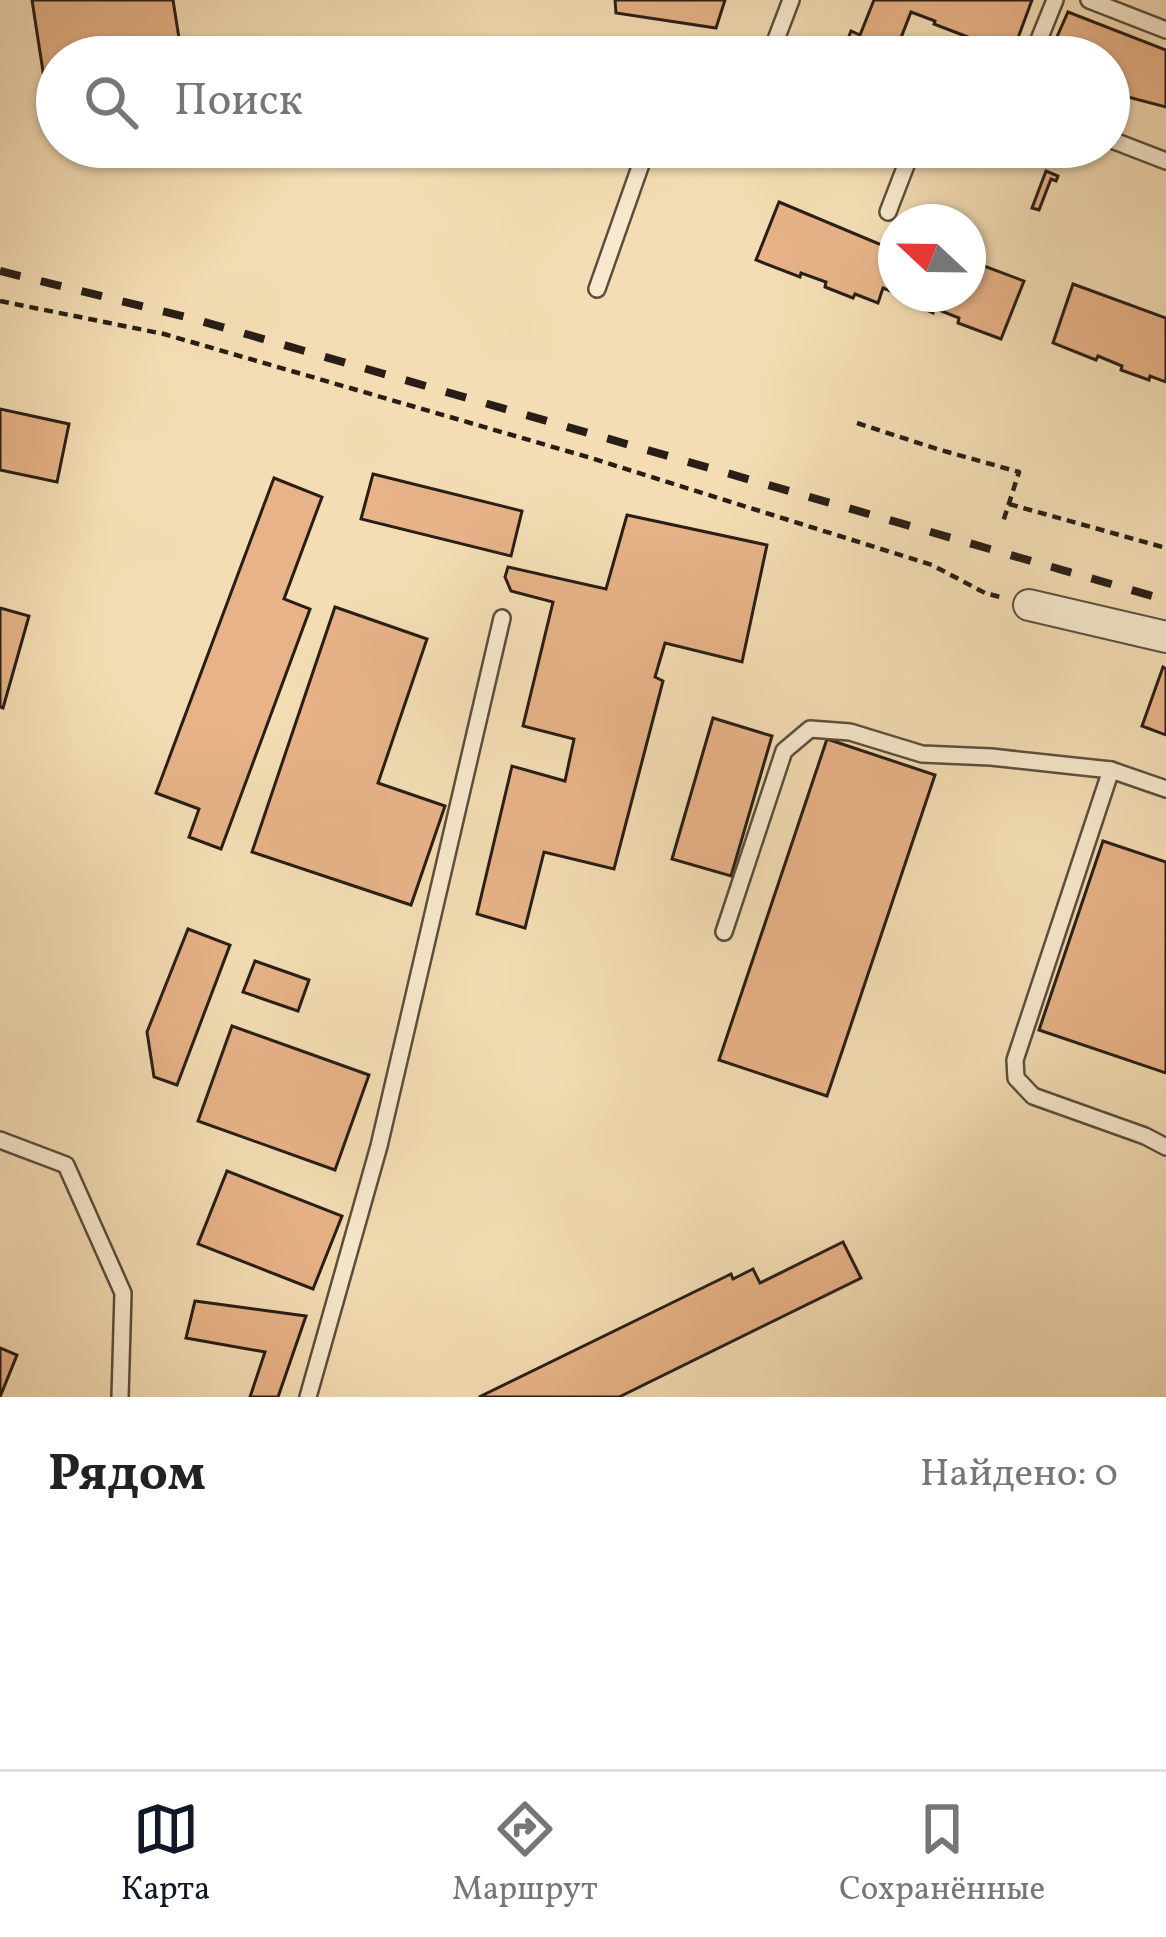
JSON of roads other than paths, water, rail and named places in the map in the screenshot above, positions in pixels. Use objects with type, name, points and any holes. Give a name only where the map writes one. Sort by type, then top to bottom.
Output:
[{"type":"street","points":[[1029,605],[1166,637]]},
{"type":"lane","points":[[777,36],[791,0]]},
{"type":"lane","points":[[1040,36],[1055,0]]},
{"type":"lane","points":[[1088,0],[1166,30]]},
{"type":"lane","points":[[1130,147],[1166,161]]},
{"type":"lane","points":[[597,289],[640,168]]},
{"type":"lane","points":[[891,204],[905,168]]},
{"type":"lane","points":[[308,1397],[379,1146],[502,618]]},
{"type":"lane","points":[[724,932],[784,751],[810,729],[850,731],[922,754],[1112,770],[1166,789]]},
{"type":"lane","points":[[1112,770],[1015,1060],[1016,1078],[1033,1096],[1166,1147]]},
{"type":"lane","points":[[0,1140],[66,1165],[123,1293],[120,1397]]},
{"type":"railway","points":[[0,271],[194,319],[1166,600]]}]
